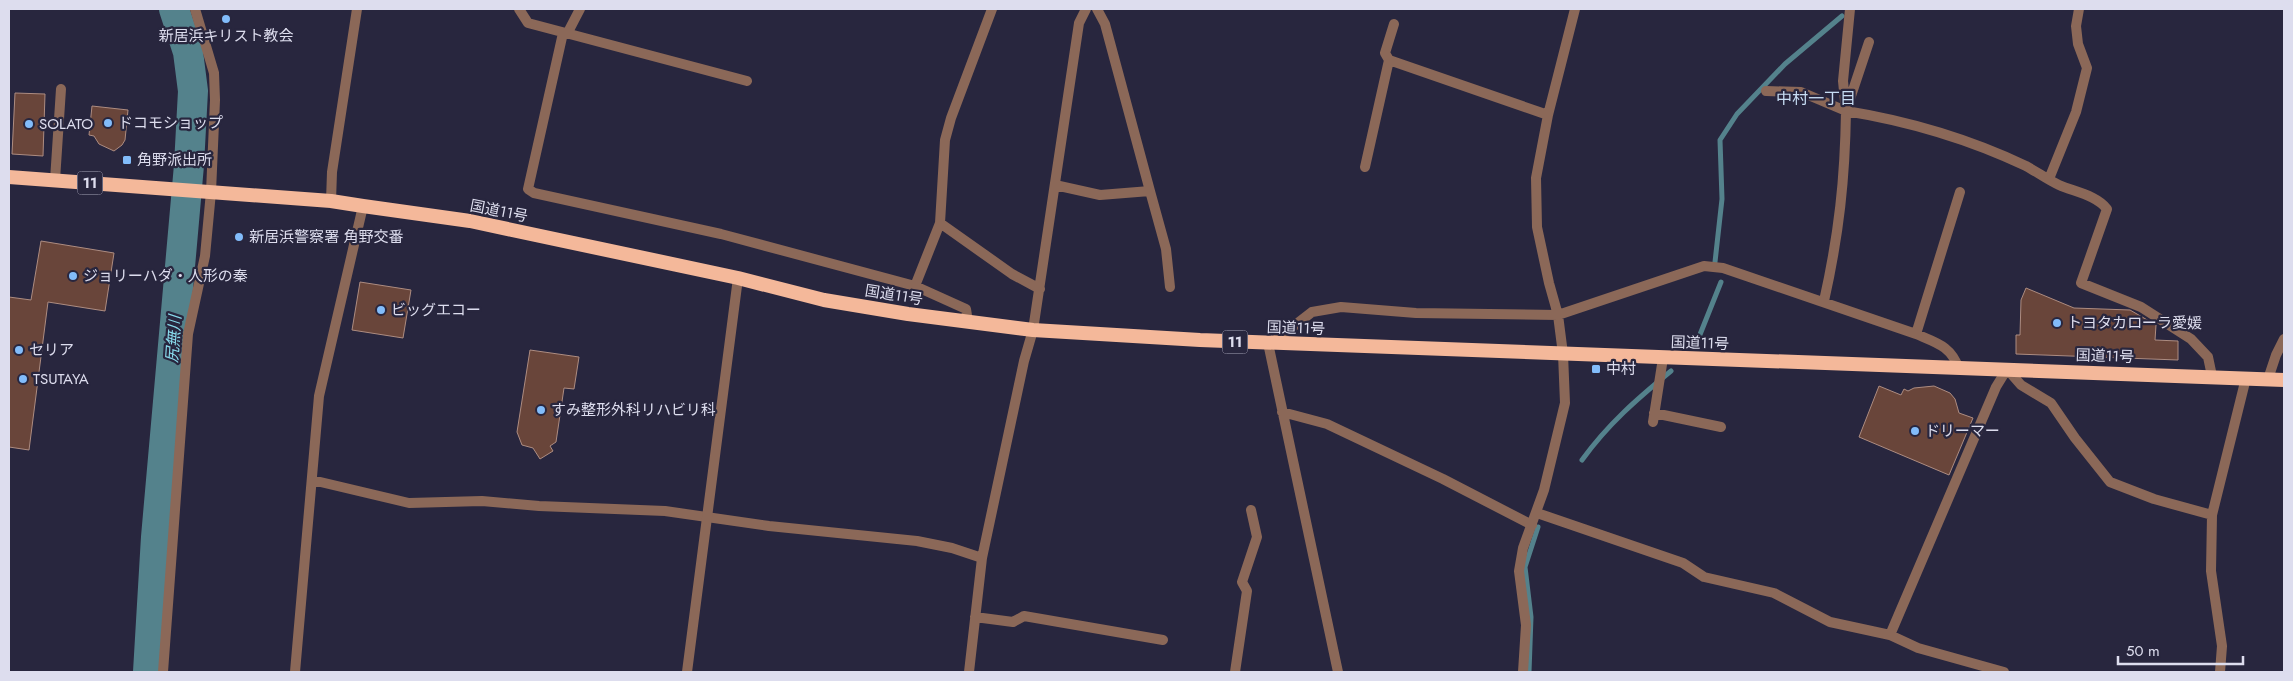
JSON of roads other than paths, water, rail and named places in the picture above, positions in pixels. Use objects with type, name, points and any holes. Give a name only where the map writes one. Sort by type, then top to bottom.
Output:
[{"type":"highway","name":"11","points":[[9,177],[205,191]]},
{"type":"highway","name":"国道11号","points":[[205,191],[331,201],[470,221],[738,278],[824,300],[1033,330],[1270,343],[2284,380]]},
{"type":"street","points":[[163,672],[188,334],[205,256],[205,191],[215,100],[214,73],[195,9]]},
{"type":"street","points":[[331,201],[332,172],[357,9]]},
{"type":"street","points":[[519,9],[528,23],[747,81]]},
{"type":"street","points":[[580,9],[565,34],[528,189],[534,193],[596,208],[721,234],[915,286],[966,309],[968,322]]},
{"type":"street","points":[[915,286],[940,223],[946,140],[951,118],[992,9]]},
{"type":"street","points":[[969,672],[982,558],[1024,361],[1033,330],[1079,23],[1086,9]]},
{"type":"street","points":[[1097,9],[1105,24],[1166,250],[1170,287]]},
{"type":"street","points":[[1523,672],[1526,625],[1519,571],[1523,548],[1537,513],[1564,404],[1564,354],[1558,315],[1537,227],[1536,178],[1548,116],[1575,9]]},
{"type":"street","points":[[1824,301],[1841,210],[1845,165],[1846,111],[1843,81],[1850,9]]},
{"type":"street","points":[[2049,179],[2076,112],[2087,68],[2078,44],[2076,26],[2079,9]]},
{"type":"street","points":[[1394,24],[1385,53],[1389,60],[1548,116]]},
{"type":"street","points":[[1846,111],[1869,42]]},
{"type":"street","points":[[1365,167],[1389,60]]},
{"type":"street","points":[[55,180],[61,89]]},
{"type":"street","points":[[1766,91],[1801,92],[1846,111],[1899,120],[1938,132],[1992,152],[2101,202],[2107,209],[2081,283],[2141,307],[2191,339],[2208,357],[2212,376]]},
{"type":"street","points":[[1055,185],[1100,196],[1150,191]]},
{"type":"street","points":[[1916,334],[1960,192]]},
{"type":"street","points":[[295,672],[319,396],[363,206]]},
{"type":"street","points":[[940,223],[1012,274],[1040,289]]},
{"type":"street","points":[[1338,672],[1282,412],[1270,343],[1312,312],[1341,307],[1416,313],[1558,315],[1704,266],[1723,268],[1916,334],[1946,348],[1954,355],[1960,368]]},
{"type":"street","points":[[687,672],[738,278]]},
{"type":"street","points":[[2268,379],[2284,339]]},
{"type":"street","points":[[1663,358],[1654,418],[1721,427]]},
{"type":"street","points":[[1890,635],[1996,388],[2006,369],[2021,385],[2051,403],[2075,438],[2110,482],[2154,499],[2212,515]]},
{"type":"street","points":[[2220,672],[2222,646],[2211,571],[2212,515],[2246,378]]},
{"type":"street","points":[[1282,412],[1327,424],[1443,479],[1532,525]]},
{"type":"street","points":[[312,480],[409,503],[482,501],[539,506],[664,511],[706,518],[917,541],[952,548],[982,558]]},
{"type":"street","points":[[1235,672],[1247,591],[1242,582],[1257,537],[1252,510]]},
{"type":"street","points":[[1537,513],[1683,563],[1704,576],[1774,593],[1830,622],[1890,635],[1918,648],[2004,672]]},
{"type":"street","points":[[975,617],[1013,622],[1024,616],[1163,640]]},
{"type":"waterway","name":"尻無川","points":[[148,672],[156,537],[189,165],[193,91],[188,52],[174,9]]},
{"type":"waterway","points":[[1715,262],[1722,199],[1720,140],[1737,114],[1785,64],[1842,16]]},
{"type":"waterway","points":[[1697,342],[1721,282]]},
{"type":"waterway","points":[[1582,460],[1624,412],[1671,371]]},
{"type":"waterway","points":[[1529,672],[1531,617],[1525,567],[1538,527]]},
{"type":"place","name":"新居浜キリスト教会","points":[[226,19]]},
{"type":"place","name":"ドコモショップ","points":[[108,123]]},
{"type":"place","name":"SOLATO","points":[[29,124]]},
{"type":"place","name":"角野派出所","points":[[127,160]]},
{"type":"place","name":"新居浜警察署 角野交番","points":[[239,237]]},
{"type":"place","name":"ジョリーハダ・人形の秦","points":[[73,276]]},
{"type":"place","name":"ビッグエコー","points":[[381,310]]},
{"type":"place","name":"トヨタカローラ愛媛","points":[[2057,323]]},
{"type":"place","name":"セリア","points":[[19,350]]},
{"type":"place","name":"中村","points":[[1596,369]]},
{"type":"place","name":"TSUTAYA","points":[[23,379]]},
{"type":"place","name":"すみ整形外科リハビリ科","points":[[541,410]]},
{"type":"place","name":"ドリーマー","points":[[1915,431]]},
{"type":"district","name":"中村一丁目","points":[[1816,98]]}]
